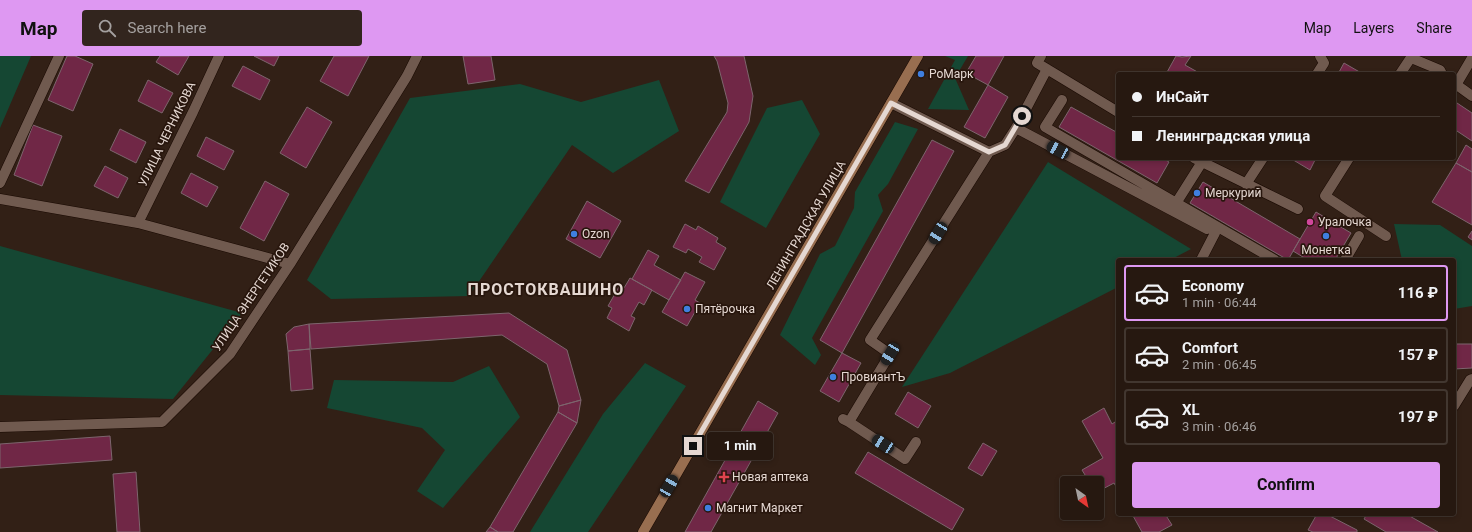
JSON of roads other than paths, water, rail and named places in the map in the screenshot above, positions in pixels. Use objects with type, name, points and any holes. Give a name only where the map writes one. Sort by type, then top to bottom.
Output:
[{"type":"main road","name":"ЛЕНИНГРАДСКАЯ УЛИЦА","points":[[643,532],[918,56]]},
{"type":"street","points":[[0,183],[59,56]]},
{"type":"street","name":"УЛИЦА ЧЕРНИКОВА","points":[[138,223],[219,56]]},
{"type":"street","name":"УЛИЦА ЭНЕРГЕТИКОВ","points":[[0,427],[162,422],[230,354],[290,264],[407,76],[417,56]]},
{"type":"street","points":[[1041,56],[1037,63],[1116,111]]},
{"type":"street","points":[[1318,72],[1324,63],[1320,56]]},
{"type":"street","points":[[1401,72],[1411,57],[1440,70],[1441,72]]},
{"type":"street","points":[[1456,82],[1472,58]]},
{"type":"street","points":[[916,442],[905,459],[846,421],[890,354],[870,340],[989,152],[1005,145],[1016,128],[1047,69]]},
{"type":"street","points":[[1456,85],[1472,96]]},
{"type":"street","points":[[1062,100],[1045,127],[1174,206],[1215,233],[1259,258]]},
{"type":"street","points":[[891,103],[989,152]]},
{"type":"street","points":[[1016,128],[1174,206],[1271,258]]},
{"type":"street","points":[[1174,206],[1198,160],[1298,209]]},
{"type":"street","points":[[1246,184],[1262,160]]},
{"type":"street","points":[[1348,160],[1325,196],[1386,236]]},
{"type":"street","points":[[0,199],[138,223],[290,264]]},
{"type":"street","points":[[1202,258],[1215,233]]},
{"type":"street","points":[[1346,258],[1359,236]]},
{"type":"street","points":[[1456,403],[1472,379]]},
{"type":"place","name":"РоМарк","points":[[921,74]]},
{"type":"place","name":"Меркурий","points":[[1197,193]]},
{"type":"place","name":"Уралочка","points":[[1310,222]]},
{"type":"place","name":"Ozon","points":[[574,234]]},
{"type":"place","name":"Монетка","points":[[1326,236]]},
{"type":"place","name":"Пятёрочка","points":[[687,309]]},
{"type":"place","name":"ПровиантЪ","points":[[833,377]]},
{"type":"place","name":"Новая аптека","points":[[724,477]]},
{"type":"place","name":"Магнит Маркет","points":[[708,508]]},
{"type":"district","name":"ПРОСТОКВАШИНО","points":[[546,289]]}]
